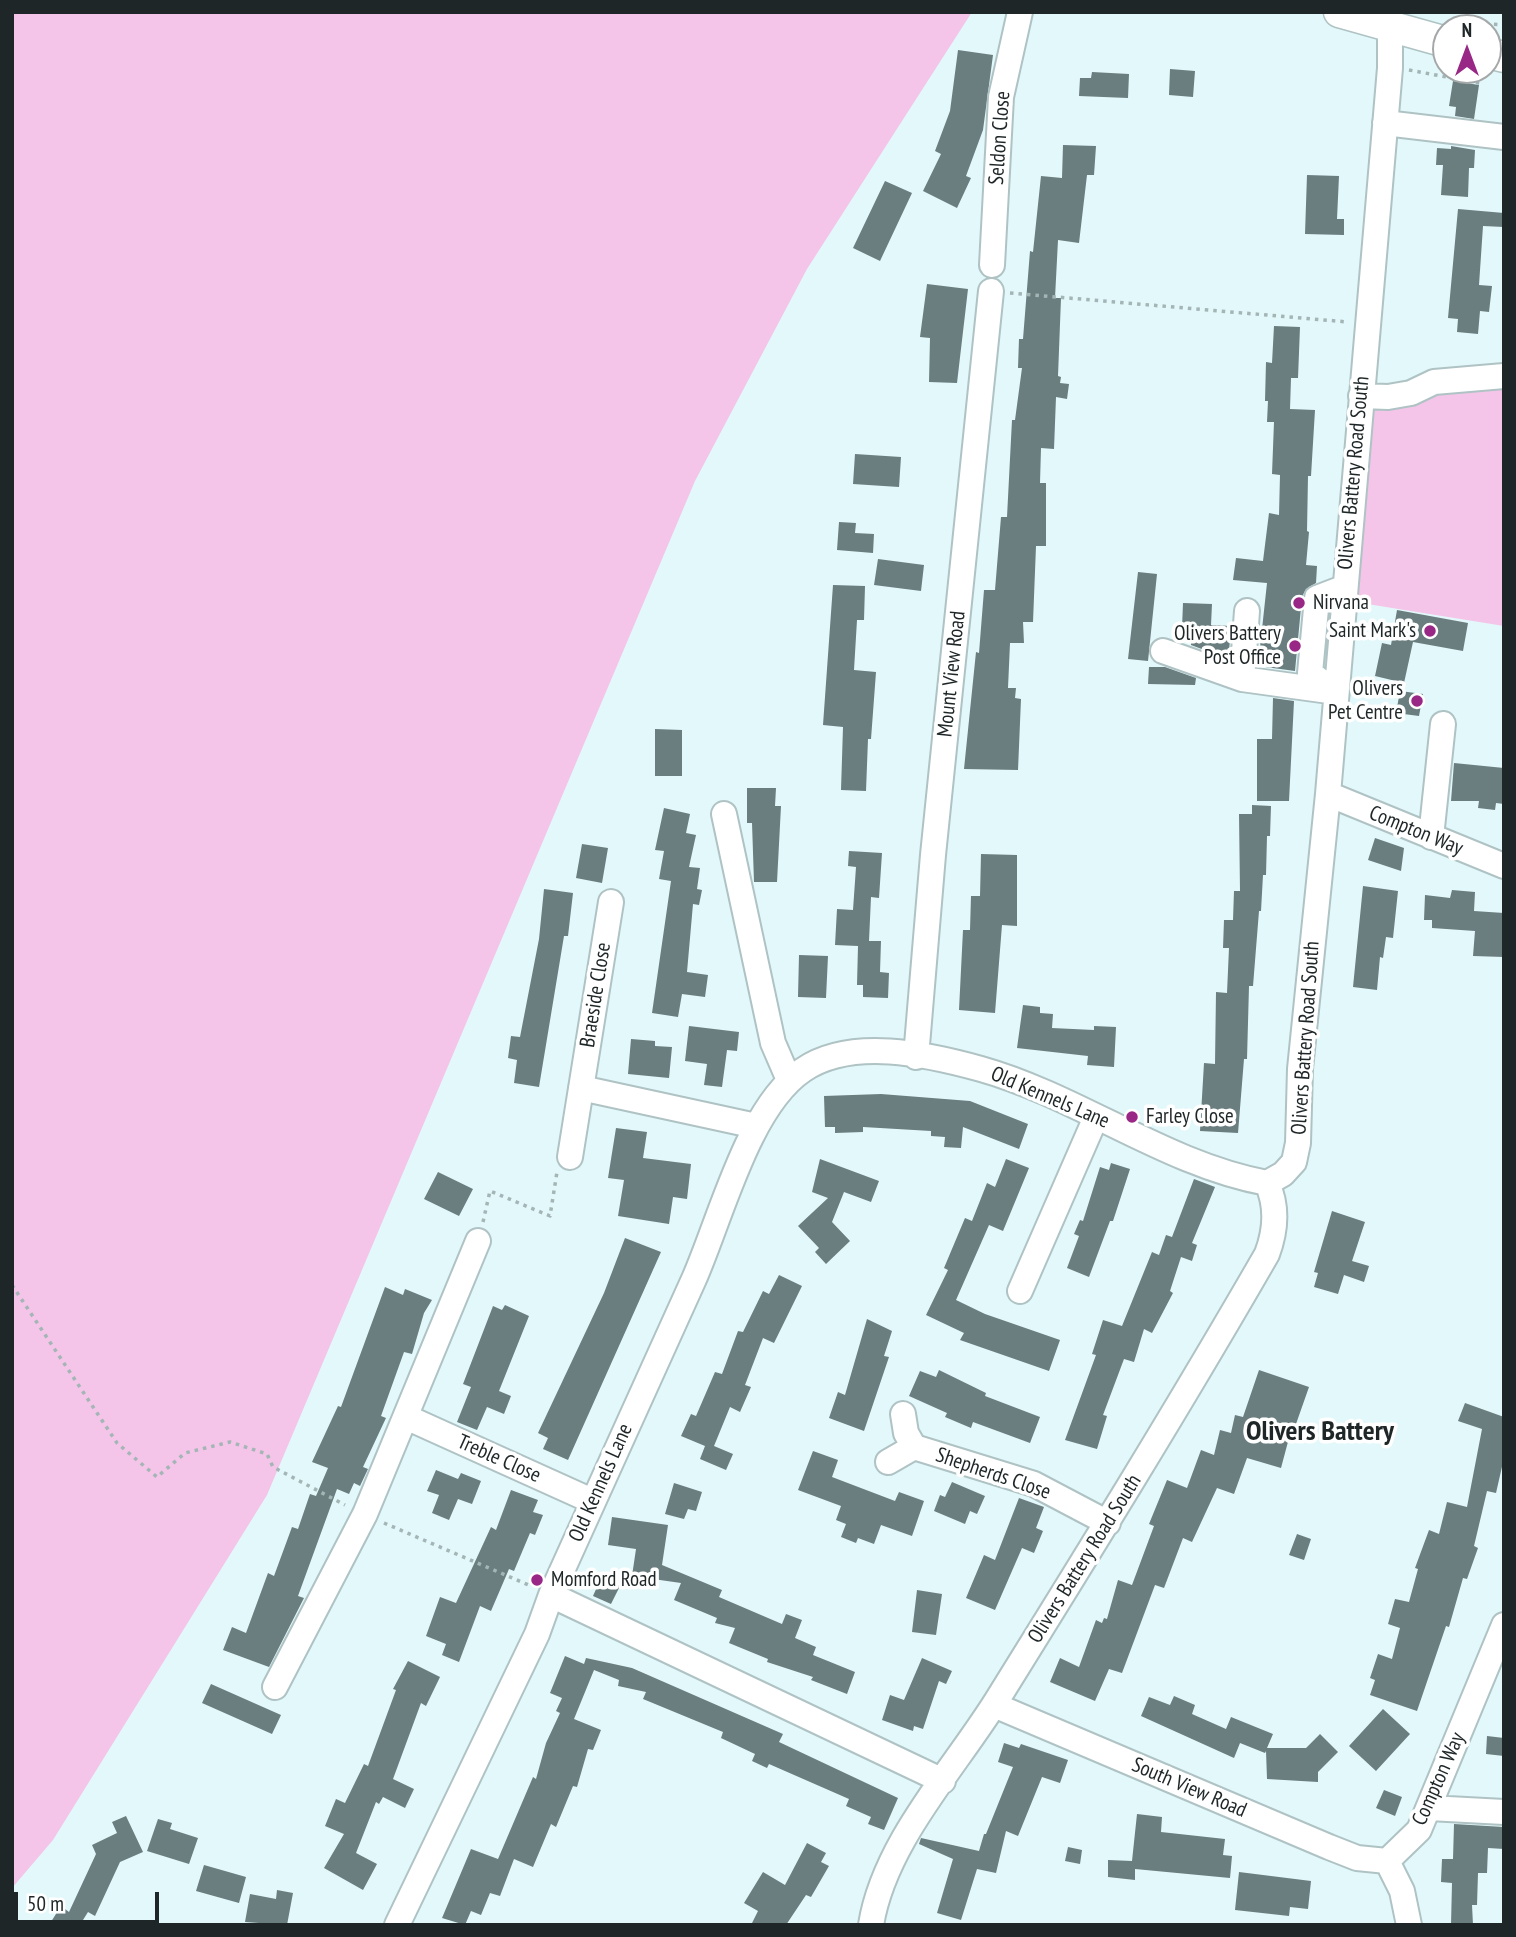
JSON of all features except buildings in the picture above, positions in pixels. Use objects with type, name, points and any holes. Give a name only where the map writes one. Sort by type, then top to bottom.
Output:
[{"type":"main road","points":[[1339,12],[1390,27],[1432,31]]},
{"type":"street","name":"Seldon Close","points":[[992,265],[1001,97],[1020,12]]},
{"type":"street","name":"Olivers Battery Road South","points":[[871,1925],[882,1880],[900,1847],[994,1705],[1108,1523],[1267,1254],[1274,1234],[1275,1217],[1267,1183],[1283,1174],[1294,1162],[1298,1143],[1300,1069],[1328,794],[1343,588],[1385,123],[1390,27]]},
{"type":"street","points":[[1385,123],[1504,137]]},
{"type":"street","name":"Mount View Road","points":[[916,1057],[933,855],[991,291]]},
{"type":"street","points":[[1361,396],[1388,397],[1411,393],[1434,382],[1504,376]]},
{"type":"street","points":[[1242,679],[1247,611]]},
{"type":"street","points":[[1163,651],[1242,679],[1336,692]]},
{"type":"street","points":[[1430,837],[1443,724]]},
{"type":"street","name":"Compton Way","points":[[1328,794],[1504,866]]},
{"type":"street","points":[[724,814],[773,1043],[789,1080]]},
{"type":"street","name":"Braeside Close","points":[[569,1157],[611,902]]},
{"type":"street","name":"Old Kennels Lane","points":[[397,1925],[537,1634],[592,1501],[695,1276],[756,1126],[771,1100],[789,1080],[824,1058],[844,1052],[876,1049],[981,1069],[1032,1087],[1212,1168],[1267,1183]]},
{"type":"street","points":[[580,1088],[756,1126]]},
{"type":"street","points":[[1020,1291],[1096,1117]]},
{"type":"street","points":[[275,1688],[365,1514],[478,1241]]},
{"type":"street","name":"Shepherds Close","points":[[903,1414],[906,1433],[914,1447],[1034,1484],[1108,1523]]},
{"type":"street","name":"Treble Close","points":[[406,1417],[592,1501]]},
{"type":"street","name":"Shepherds Close","points":[[888,1462],[914,1447]]},
{"type":"street","points":[[551,1595],[943,1781]]},
{"type":"street","name":"Compton Way","points":[[1387,1861],[1419,1830],[1504,1625]]},
{"type":"street","name":"South View Road","points":[[994,1705],[1329,1847],[1357,1858],[1387,1861]]},
{"type":"street","points":[[1429,1808],[1504,1812]]},
{"type":"street","points":[[1387,1861],[1402,1891],[1409,1925]]},
{"type":"path","points":[[1426,73],[1432,74]]},
{"type":"path","points":[[991,291],[1367,324]]},
{"type":"path","points":[[478,1241],[490,1191],[550,1216],[555,1175],[569,1157]]},
{"type":"path","points":[[12,1285],[117,1443],[157,1477],[185,1453],[230,1442],[267,1454],[273,1467],[365,1514],[551,1595]]},
{"type":"shaded area","points":[[12,12],[972,12],[807,269],[695,481],[267,1495],[53,1840],[12,1888]]},
{"type":"shaded area","points":[[1504,379],[1504,626],[1355,602],[1369,407],[1441,388]]},
{"type":"place","name":"Nirvana","points":[[1299,603]]},
{"type":"place","name":"Saint Mark's","points":[[1430,631]]},
{"type":"place","name":"Olivers Battery Post Office","points":[[1295,646]]},
{"type":"place","name":"Olivers Pet Centre","points":[[1417,701]]},
{"type":"place","name":"Farley Close","points":[[1132,1117]]},
{"type":"place","name":"Momford Road","points":[[537,1580]]},
{"type":"district","name":"Olivers Battery","points":[[1320,1432]]}]
